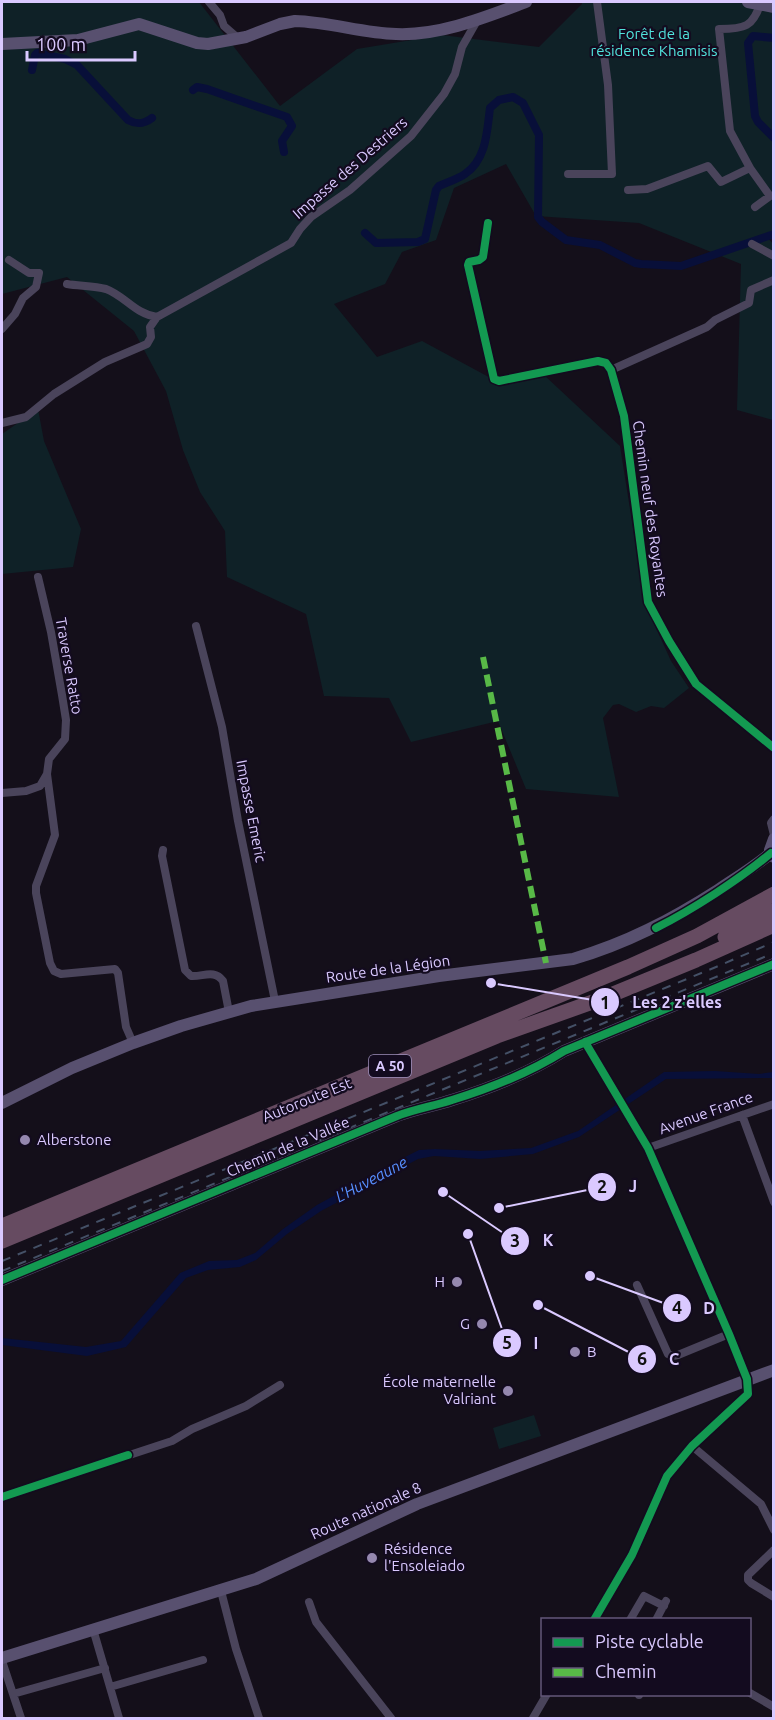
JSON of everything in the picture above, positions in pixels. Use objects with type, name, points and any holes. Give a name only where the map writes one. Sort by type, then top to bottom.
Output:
[{"type":"highway","name":"Autoroute Est","points":[[2,1226],[628,967],[697,936],[774,894]]},
{"type":"highway","name":"A 50","points":[[497,1036],[669,964],[774,911]]},
{"type":"highway","name":"Autoroute Est","points":[[2,1241],[497,1036],[601,999],[774,925]]},
{"type":"main road","points":[[2,44],[78,40],[139,24],[197,43],[218,43],[239,39],[295,21],[396,34],[430,32],[478,19],[526,2]]},
{"type":"main road","points":[[759,2],[774,8]]},
{"type":"main road","points":[[772,855],[770,845],[774,837]]},
{"type":"main road","name":"Route de la Légion","points":[[2,1103],[72,1068],[133,1043],[230,1012],[275,1001],[439,976],[573,960],[638,937],[661,925],[772,855]]},
{"type":"main road","name":"Chemin de la Vallée","points":[[2,1280],[398,1116],[498,1084],[543,1064],[564,1051],[774,964]]},
{"type":"main road","name":"Route nationale 8","points":[[2,1659],[93,1629],[221,1592],[256,1579],[417,1504],[774,1370]]},
{"type":"street","points":[[209,2],[220,15],[224,26],[239,39]]},
{"type":"street","points":[[568,174],[612,174],[608,85],[597,2]]},
{"type":"street","points":[[755,207],[770,196],[750,168],[730,131],[719,30],[742,28],[756,16],[759,2],[774,3]]},
{"type":"street","name":"Impasse des Destriers","points":[[157,317],[291,243],[311,217],[350,190],[411,136],[455,74],[462,47],[478,19]]},
{"type":"street","points":[[628,190],[647,189],[708,166],[722,183],[750,168]]},
{"type":"street","points":[[488,223],[483,257],[469,262],[468,265],[494,379],[500,381],[598,361],[606,363],[611,370],[707,327],[749,303],[751,290],[774,280]]},
{"type":"street","points":[[752,244],[774,256]]},
{"type":"street","points":[[2,329],[15,314],[23,298],[36,287],[39,273],[28,273],[9,260]]},
{"type":"street","points":[[2,423],[26,417],[54,394],[105,362],[147,344],[151,337],[150,327],[157,317],[147,316],[107,290],[67,284]]},
{"type":"street","name":"Chemin neuf des Royantes","points":[[611,370],[624,416],[630,453],[648,602],[669,642],[696,684],[774,748]]},
{"type":"street","name":"Traverse Ratto","points":[[38,577],[51,632],[66,720],[65,739],[49,759],[47,774]]},
{"type":"street","name":"Impasse Emeric","points":[[196,626],[222,727],[238,821],[275,1001]]},
{"type":"street","points":[[2,793],[33,789],[40,786],[47,774]]},
{"type":"street","points":[[47,774],[55,835],[36,886],[36,893],[50,963],[54,971],[61,974],[115,969],[118,973],[126,1027],[133,1043]]},
{"type":"street","points":[[774,819],[771,823],[774,837]]},
{"type":"street","points":[[163,850],[162,856],[185,970],[191,976],[214,973],[221,977],[224,981],[230,1012]]},
{"type":"street","points":[[585,1042],[648,1148],[729,1334],[748,1394],[693,1446],[668,1476],[632,1556],[595,1618]]},
{"type":"street","name":"Avenue France","points":[[648,1148],[774,1104]]},
{"type":"street","points":[[742,1115],[774,1202]]},
{"type":"street","points":[[637,1285],[668,1354],[678,1355],[729,1334]]},
{"type":"street","points":[[2,1497],[172,1441],[192,1429],[246,1406],[280,1385]]},
{"type":"street","points":[[693,1446],[761,1504],[774,1530]]},
{"type":"street","points":[[774,1551],[748,1575],[751,1583],[774,1597]]},
{"type":"street","points":[[221,1592],[257,1718]]},
{"type":"street","points":[[631,1618],[644,1596],[665,1603],[657,1618]]},
{"type":"street","points":[[309,1602],[309,1608],[316,1622],[391,1719]]},
{"type":"street","points":[[93,1629],[119,1719]]},
{"type":"street","points":[[2,1659],[21,1719]]},
{"type":"street","points":[[110,1687],[203,1660]]},
{"type":"street","points":[[13,1694],[105,1668]]},
{"type":"street","points":[[751,1695],[774,1707]]},
{"type":"street","points":[[533,1719],[546,1696]]},
{"type":"green space","name":"Forêt de la résidence Khamisis","points":[[2,2],[199,2],[280,106],[357,49],[442,35],[539,47],[582,2],[773,2],[774,227],[768,238],[774,245],[773,420],[737,410],[741,264],[639,223],[536,216],[506,164],[454,188],[436,240],[402,252],[385,284],[334,304],[377,357],[422,341],[498,382],[544,375],[620,446],[645,604],[671,661],[689,688],[664,708],[651,706],[636,712],[619,704],[613,705],[603,718],[619,797],[526,789],[498,721],[411,742],[389,698],[324,696],[306,614],[227,577],[225,531],[200,492],[183,450],[166,391],[134,331],[67,277],[2,294]]},
{"type":"green space","points":[[38,409],[44,441],[81,529],[73,567],[2,574],[2,434]]},
{"type":"green space","points":[[534,1415],[541,1436],[499,1449],[493,1428]]},
{"type":"water","name":"L'Huveaune","points":[[715,1071],[759,1074],[773,1072],[773,1078],[666,1079],[579,1137],[533,1154],[480,1159],[434,1156],[418,1159],[321,1211],[287,1234],[256,1260],[240,1267],[208,1270],[186,1278],[126,1347],[87,1356],[2,1345],[2,1338],[86,1347],[121,1341],[180,1273],[209,1261],[237,1260],[255,1253],[283,1229],[317,1205],[419,1150],[480,1151],[531,1148],[578,1131],[664,1072]]},
{"type":"waterway","points":[[774,38],[753,36],[748,43],[755,116],[774,138]]},
{"type":"waterway","points":[[32,70],[37,53],[65,59],[77,65],[128,120],[140,123],[152,118]]},
{"type":"waterway","points":[[193,90],[197,87],[207,89],[287,117],[292,126],[282,141],[284,152]]},
{"type":"waterway","points":[[365,233],[376,243],[418,242],[425,239],[436,190],[439,186],[462,176],[472,168],[485,144],[490,108],[499,100],[513,97],[523,103],[539,135],[538,217],[566,240],[600,245],[635,263],[681,266],[774,234]]},
{"type":"railway","points":[[2,1261],[774,942]]},
{"type":"railway","points":[[2,1271],[774,953]]},
{"type":"marked path","points":[[483,657],[546,963]]},
{"type":"cycle path","points":[[488,223],[483,257],[469,262],[468,265],[494,379],[499,381],[598,361],[606,363],[611,370],[624,416],[648,602],[696,684],[774,748]]},
{"type":"cycle path","points":[[656,928],[715,894],[771,853]]},
{"type":"cycle path","points":[[2,1280],[397,1116],[467,1095],[509,1079],[564,1051],[774,964]]},
{"type":"cycle path","points":[[585,1042],[648,1148],[729,1334],[747,1379],[748,1394],[692,1446],[667,1476],[632,1555],[595,1618]]},
{"type":"cycle path","points":[[2,1497],[128,1455]]},
{"type":"place","name":"Les 2 z'elles","points":[[491,983]]},
{"type":"place","name":"Alberstone","points":[[25,1140]]},
{"type":"place","name":"K","points":[[443,1192]]},
{"type":"place","name":"J","points":[[499,1208]]},
{"type":"place","name":"I","points":[[468,1234]]},
{"type":"place","name":"D","points":[[590,1276]]},
{"type":"place","name":"H","points":[[457,1282]]},
{"type":"place","name":"C","points":[[538,1305]]},
{"type":"place","name":"G","points":[[482,1324]]},
{"type":"place","name":"B","points":[[575,1352]]},
{"type":"place","name":"École maternelle Valriant","points":[[508,1391]]},
{"type":"place","name":"Résidence l'Ensoleiado","points":[[372,1558]]}]
